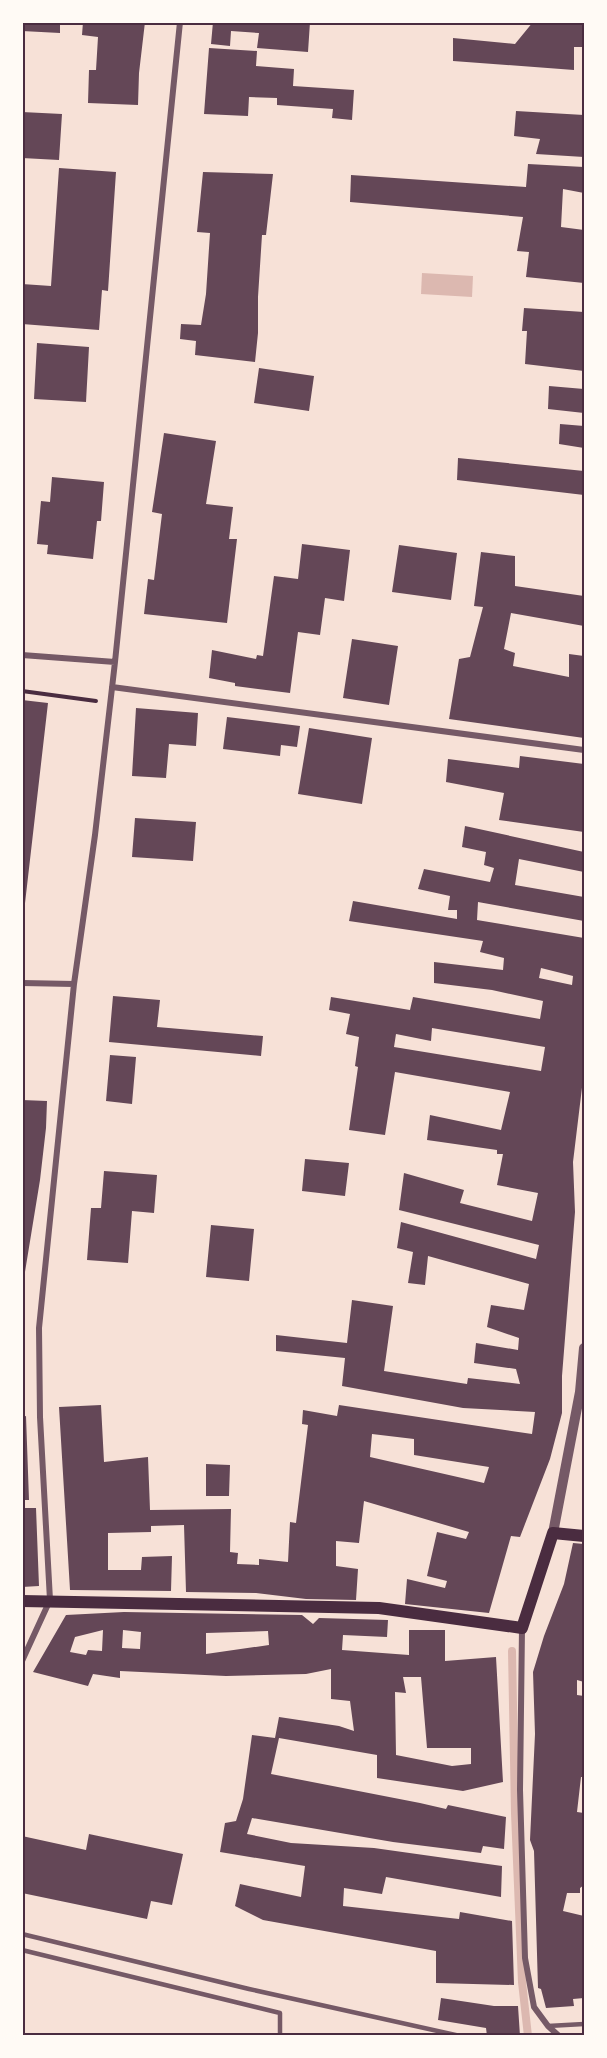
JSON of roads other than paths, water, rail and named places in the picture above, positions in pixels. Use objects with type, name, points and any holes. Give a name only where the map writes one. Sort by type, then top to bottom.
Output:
[{"type":"main road","points":[[22,1601],[379,1608],[522,1628],[553,1533],[585,1536]]},
{"type":"street","points":[[22,1661],[50,1600],[40,1417],[39,1328],[74,984],[95,835],[115,662],[180,22]]},
{"type":"street","points":[[22,655],[115,662]]},
{"type":"street","points":[[112,687],[585,750]]},
{"type":"street","points":[[22,983],[74,984]]},
{"type":"street","points":[[553,1533],[580,1392],[585,1348]]},
{"type":"street","points":[[522,1628],[520,1790],[525,1958],[534,2007],[548,2026],[559,2036]]},
{"type":"lane","points":[[22,1935],[460,2036]]},
{"type":"lane","points":[[22,1950],[280,2013],[280,2036]]},
{"type":"lane","points":[[548,2026],[585,2024]]},
{"type":"waterway","points":[[512,1651],[515,1813],[522,1982],[528,2036]]}]
